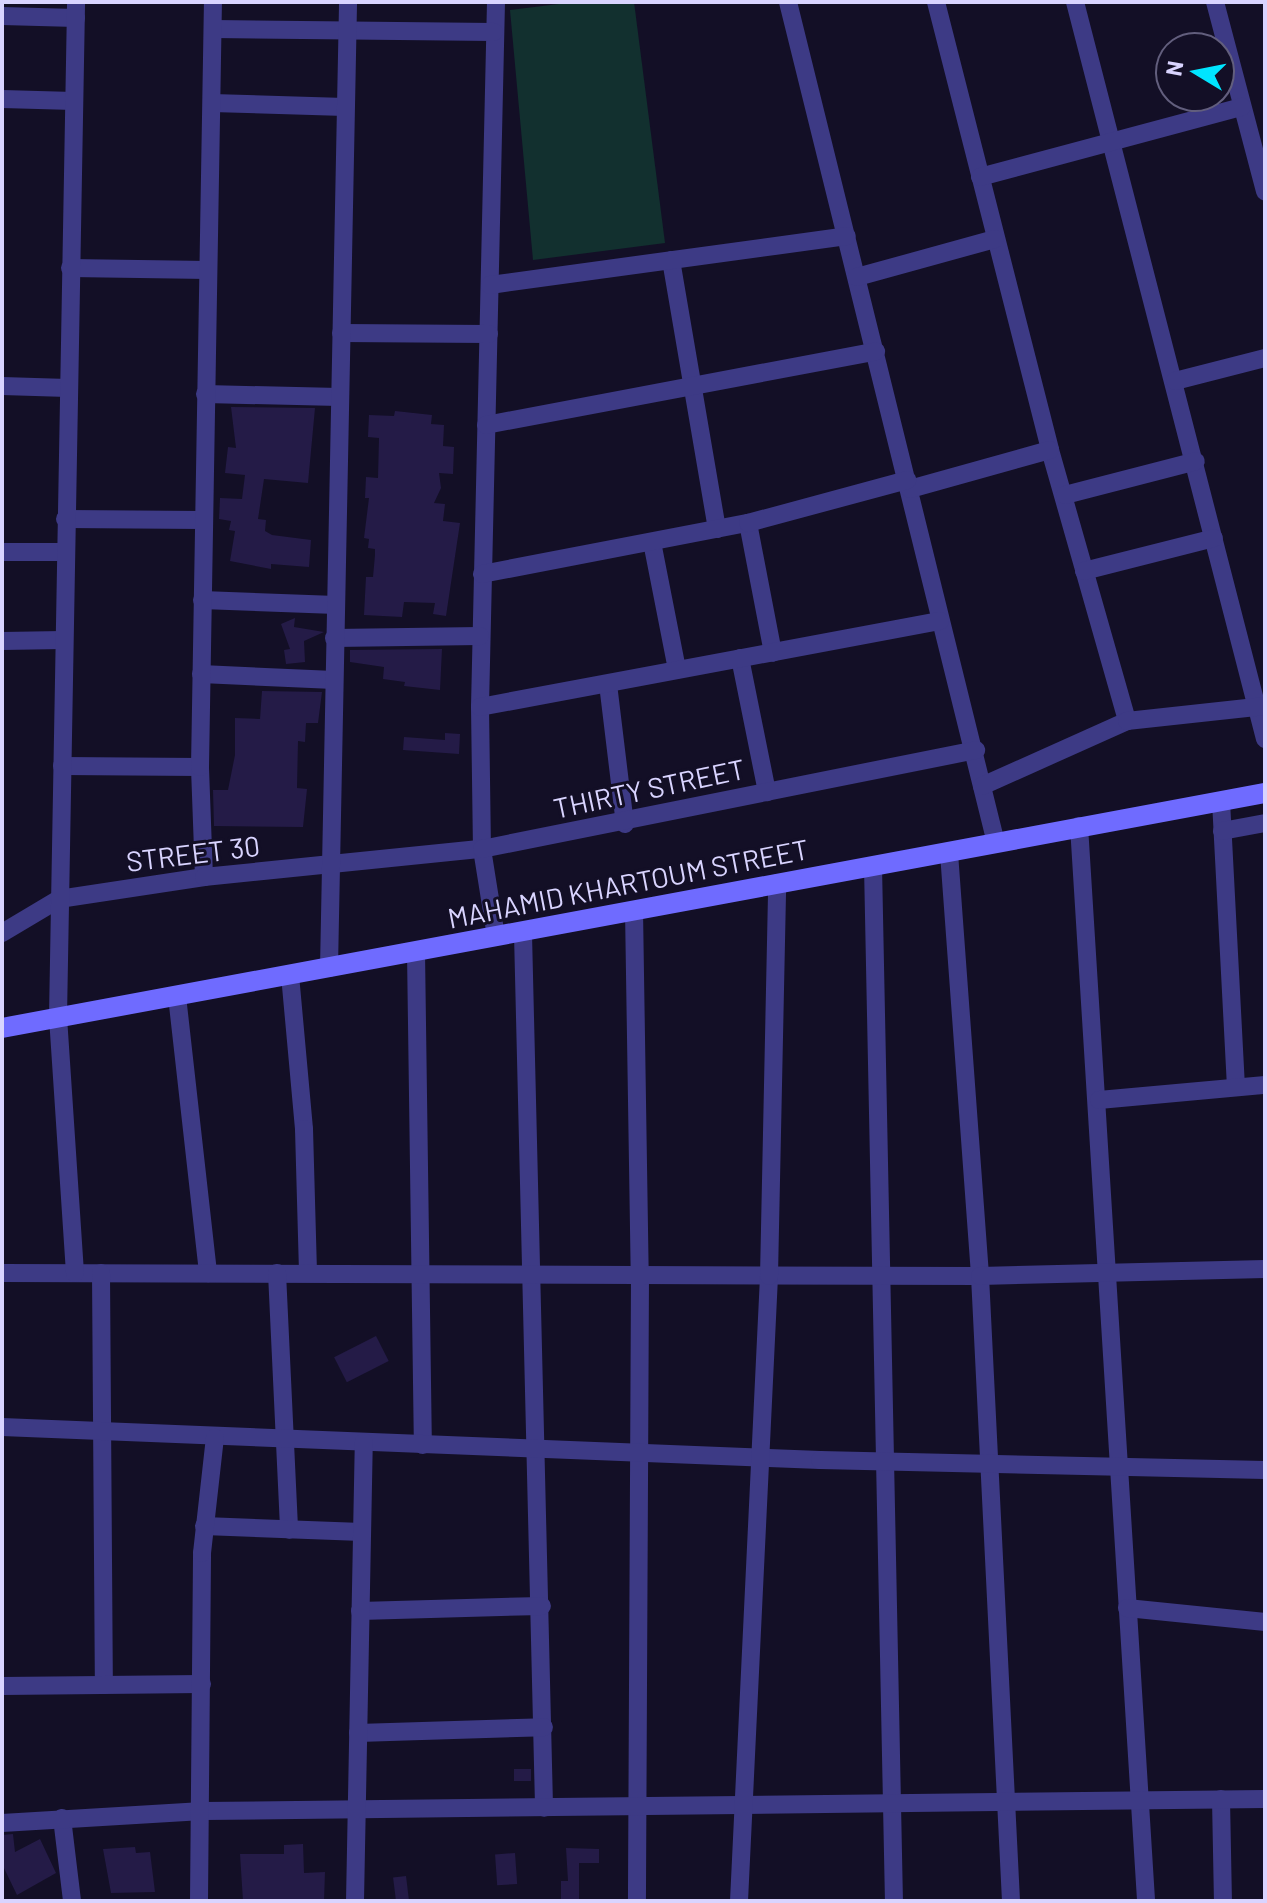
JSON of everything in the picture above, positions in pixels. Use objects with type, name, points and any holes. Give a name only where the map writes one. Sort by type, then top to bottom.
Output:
[{"type":"street","points":[[204,877],[200,767],[213,2]]},
{"type":"street","points":[[329,968],[348,2]]},
{"type":"street","points":[[496,2],[480,636],[482,849],[496,936]]},
{"type":"street","points":[[788,2],[940,621],[976,750],[996,843]]},
{"type":"street","points":[[936,2],[1050,450],[1127,721]]},
{"type":"street","points":[[1075,2],[1261,708],[1265,739]]},
{"type":"street","points":[[1215,2],[1265,189]]},
{"type":"street","points":[[2,16],[76,10],[58,1017],[75,1273]]},
{"type":"street","points":[[213,29],[494,32]]},
{"type":"street","points":[[2,99],[74,101]]},
{"type":"street","points":[[212,103],[345,107]]},
{"type":"street","points":[[980,177],[1242,107]]},
{"type":"street","points":[[490,285],[847,236]]},
{"type":"street","points":[[857,277],[995,239]]},
{"type":"street","points":[[671,260],[717,529]]},
{"type":"street","points":[[70,268],[208,270]]},
{"type":"street","points":[[341,333],[489,334]]},
{"type":"street","points":[[486,425],[876,351]]},
{"type":"street","points":[[1175,381],[1265,358]]},
{"type":"street","points":[[2,386],[68,388]]},
{"type":"street","points":[[205,394],[339,397]]},
{"type":"street","points":[[482,574],[748,523],[1050,450]]},
{"type":"street","points":[[1065,495],[1196,461]]},
{"type":"street","points":[[65,519],[203,520]]},
{"type":"street","points":[[748,523],[773,653]]},
{"type":"street","points":[[1084,571],[1214,538]]},
{"type":"street","points":[[652,542],[677,670]]},
{"type":"street","points":[[2,552],[65,552]]},
{"type":"street","points":[[202,600],[336,605]]},
{"type":"street","points":[[480,707],[940,621]]},
{"type":"street","points":[[334,638],[480,636]]},
{"type":"street","points":[[2,641],[63,640]]},
{"type":"street","points":[[740,658],[767,792]]},
{"type":"street","points":[[201,674],[334,680]]},
{"type":"street","points":[[608,684],[625,824]]},
{"type":"street","points":[[982,786],[1127,721],[1261,708]]},
{"type":"street","name":"THIRTY STREET","points":[[333,867],[482,849],[625,824],[976,750]]},
{"type":"street","points":[[62,766],[200,767]]},
{"type":"street","name":"MAHAMID KHARTOUM STREET","points":[[2,1028],[496,936],[523,934],[634,910],[1265,793]]},
{"type":"street","points":[[1221,801],[1236,1087]]},
{"type":"street","points":[[1222,831],[1265,823]]},
{"type":"street","points":[[1079,826],[1110,1273],[1146,1901]]},
{"type":"street","points":[[949,853],[980,1276],[1011,1901]]},
{"type":"street","points":[[873,866],[889,1461],[894,1901]]},
{"type":"street","name":"STREET 30","points":[[59,899],[204,877],[333,867]]},
{"type":"street","points":[[739,1901],[769,1276],[777,883]]},
{"type":"street","points":[[2,933],[59,899]]},
{"type":"street","points":[[634,910],[640,1276],[637,1901]]},
{"type":"street","points":[[523,934],[530,1276],[542,1606],[544,1808]]},
{"type":"street","points":[[416,952],[423,1445]]},
{"type":"street","points":[[290,975],[304,1129],[308,1273]]},
{"type":"street","points":[[177,996],[208,1273]]},
{"type":"street","points":[[1099,1100],[1265,1085]]},
{"type":"street","points":[[2,1273],[980,1276],[1265,1269]]},
{"type":"street","points":[[101,1273],[104,1685]]},
{"type":"street","points":[[277,1273],[289,1530]]},
{"type":"street","points":[[2,1427],[103,1434],[639,1453],[1265,1470]]},
{"type":"street","points":[[199,1901],[203,1811],[204,1526],[215,1438]]},
{"type":"street","points":[[355,1901],[364,1442]]},
{"type":"street","points":[[204,1526],[362,1532]]},
{"type":"street","points":[[360,1611],[542,1606]]},
{"type":"street","points":[[1127,1608],[1265,1622]]},
{"type":"street","points":[[2,1686],[202,1684]]},
{"type":"street","points":[[358,1733],[544,1727]]},
{"type":"street","points":[[1221,1799],[1223,1901]]},
{"type":"street","points":[[2,1823],[203,1811],[544,1808],[744,1802],[891,1804],[1265,1799]]},
{"type":"street","points":[[62,1818],[72,1901]]},
{"type":"green space","points":[[575,2],[634,2],[665,243],[533,260],[510,10]]},
{"type":"building","points":[[231,407],[315,408],[308,483],[264,479],[258,519],[266,520],[265,531],[272,535],[311,540],[309,567],[271,564],[271,569],[230,561],[235,531],[229,530],[231,521],[219,519],[220,498],[242,499],[245,475],[225,473],[228,447],[236,448]]},
{"type":"building","points":[[395,411],[432,415],[431,424],[444,425],[443,446],[454,447],[453,474],[439,473],[441,488],[434,503],[445,504],[443,521],[460,523],[446,616],[433,614],[435,603],[404,602],[402,617],[364,615],[366,577],[373,577],[375,555],[375,549],[368,548],[369,539],[364,538],[369,498],[365,498],[366,477],[378,478],[379,438],[368,437],[369,415],[394,416]]},
{"type":"building","points":[[295,618],[294,627],[324,632],[304,641],[305,662],[286,664],[284,650],[290,649],[281,624]]},
{"type":"building","points":[[442,649],[440,690],[404,686],[405,682],[383,679],[384,667],[350,662],[350,650]]},
{"type":"building","points":[[262,691],[322,692],[318,723],[306,723],[305,742],[298,741],[297,788],[307,789],[303,827],[214,826],[213,790],[228,790],[235,755],[235,718],[260,719]]},
{"type":"building","points":[[445,733],[460,734],[459,754],[403,750],[404,737],[445,740]]},
{"type":"building","points":[[376,1336],[389,1361],[347,1382],[334,1357]]},
{"type":"building","points":[[514,1769],[531,1769],[531,1781],[514,1781]]},
{"type":"building","points":[[13,1834],[15,1852],[40,1839],[56,1873],[17,1895],[2,1864],[2,1835]]},
{"type":"building","points":[[303,1844],[304,1873],[325,1872],[324,1901],[243,1901],[240,1854],[284,1854],[284,1845]]},
{"type":"building","points":[[135,1847],[136,1853],[150,1852],[155,1892],[111,1893],[103,1849]]},
{"type":"building","points":[[566,1848],[599,1849],[599,1863],[579,1863],[579,1901],[561,1901],[561,1881],[568,1881]]},
{"type":"building","points":[[515,1853],[517,1884],[497,1885],[495,1854]]},
{"type":"building","points":[[406,1876],[409,1901],[396,1901],[393,1878]]}]
